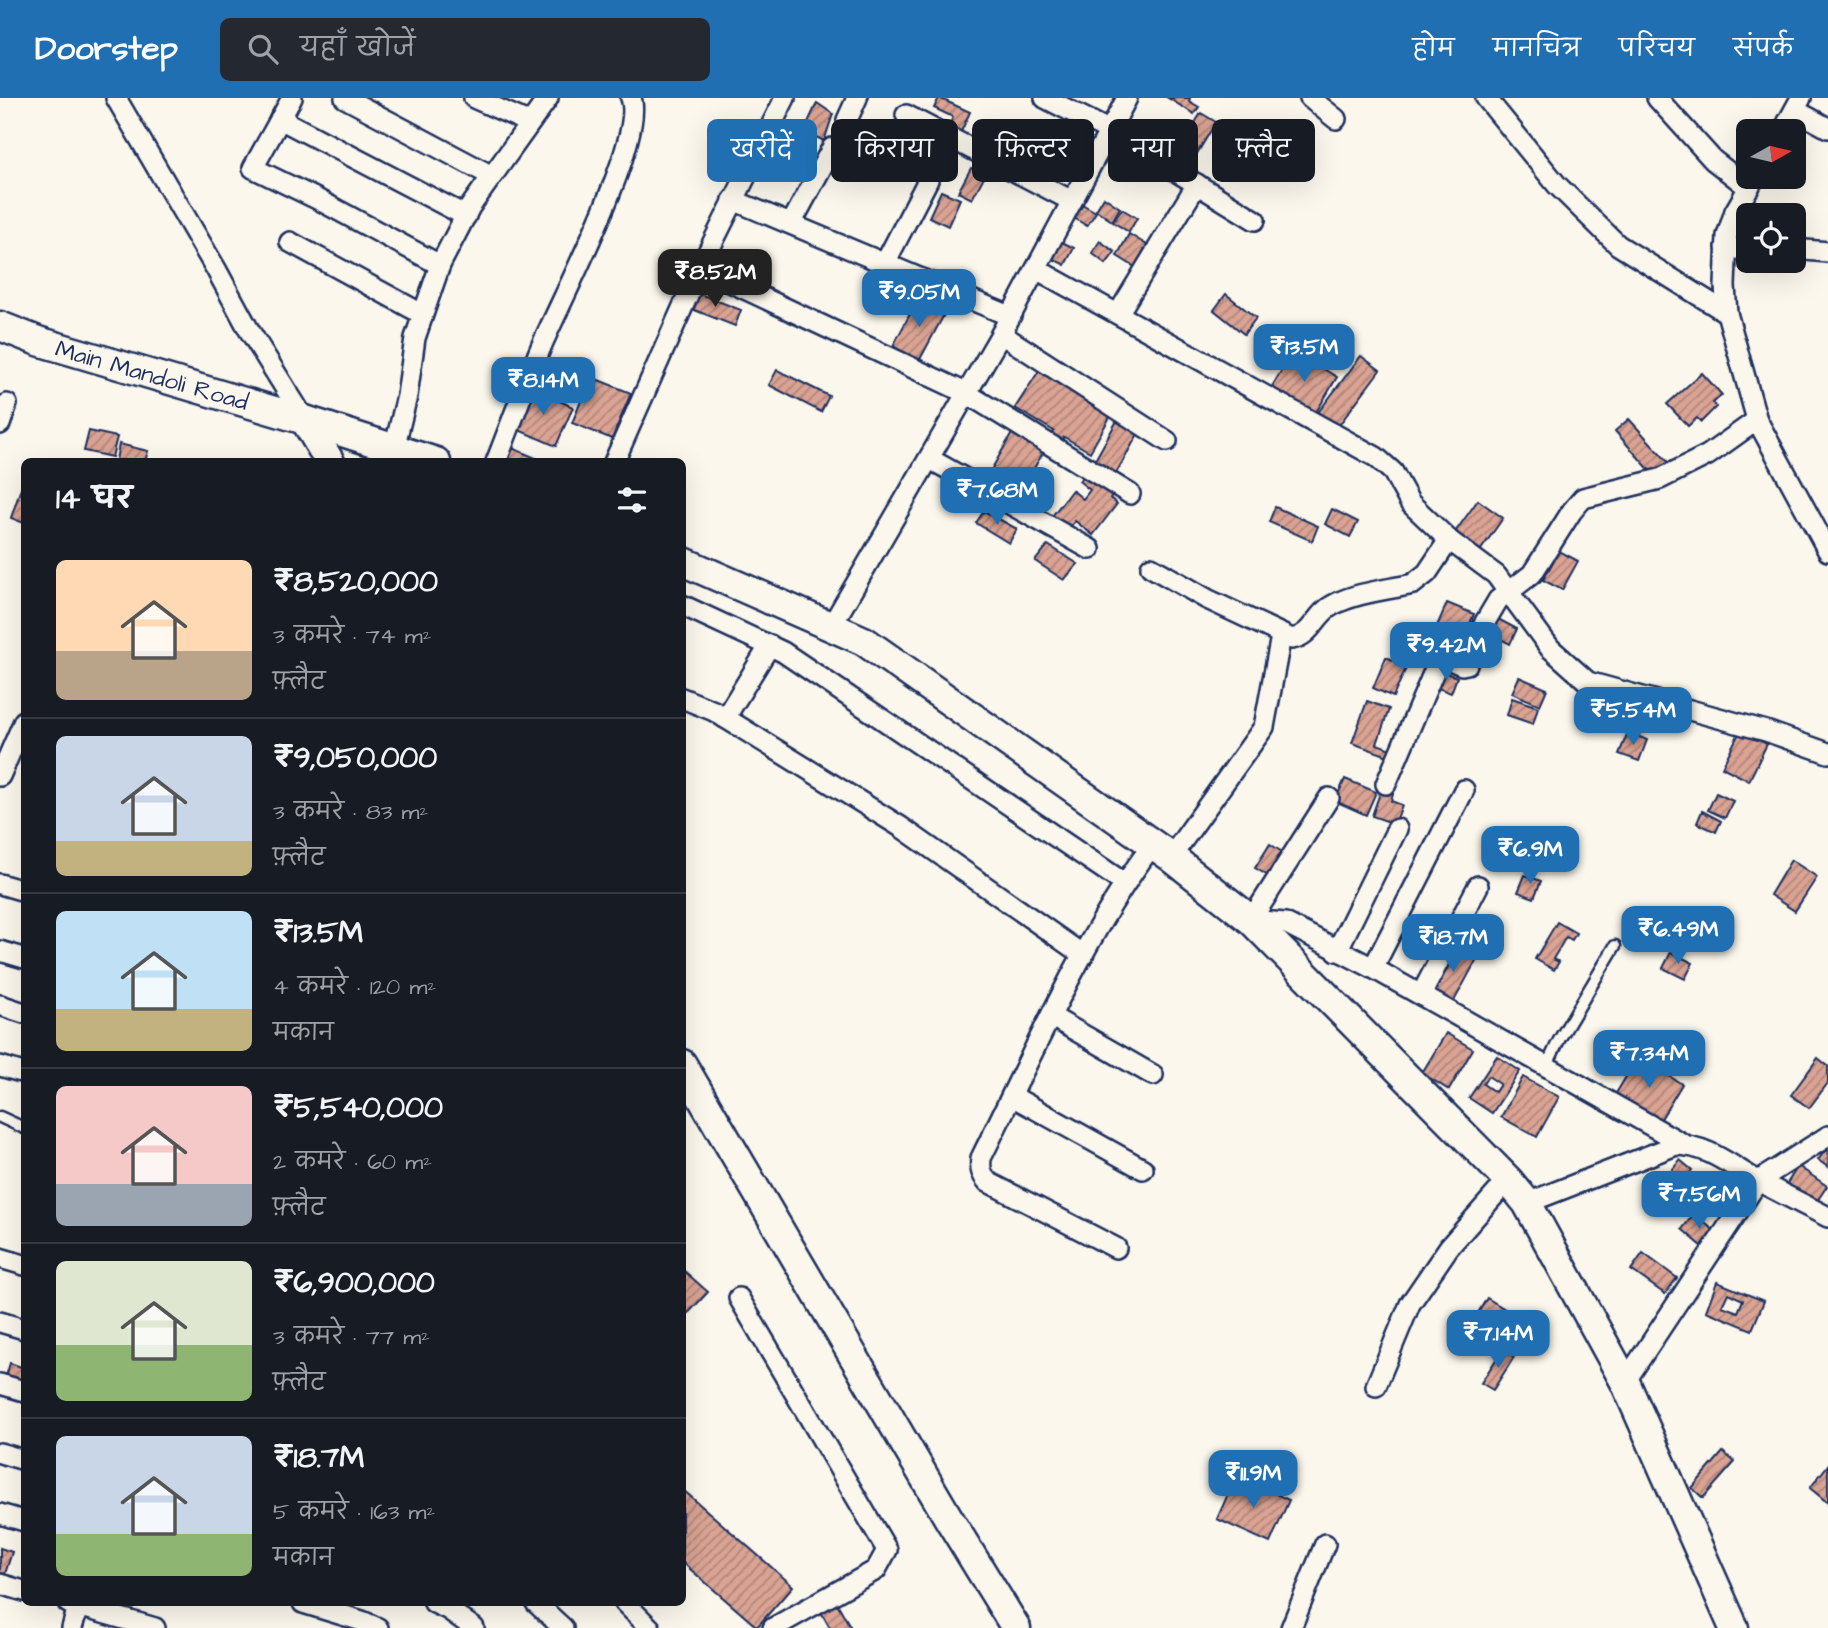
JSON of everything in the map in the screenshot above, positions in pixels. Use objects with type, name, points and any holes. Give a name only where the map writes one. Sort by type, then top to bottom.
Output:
[{"type":"street","points":[[116,98],[255,340],[328,458]]},
{"type":"street","points":[[292,98],[253,168],[440,265]]},
{"type":"street","points":[[345,98],[492,176]]},
{"type":"street","points":[[394,449],[407,396],[415,338],[440,265],[466,216],[548,98]]},
{"type":"street","points":[[498,458],[541,348],[615,183],[632,120],[631,98]]},
{"type":"street","points":[[616,458],[700,268],[785,98]]},
{"type":"street","points":[[848,119],[858,98]]},
{"type":"street","points":[[1045,98],[1108,130]]},
{"type":"street","points":[[1116,119],[1126,98]]},
{"type":"street","points":[[1310,98],[1336,119]]},
{"type":"street","points":[[1486,98],[1557,185],[1618,246],[1727,313]]},
{"type":"street","points":[[1657,98],[1713,160],[1736,173]]},
{"type":"street","points":[[486,101],[530,123]]},
{"type":"street","points":[[1798,104],[1828,128]]},
{"type":"street","points":[[906,115],[1072,201]]},
{"type":"street","points":[[280,119],[466,216]]},
{"type":"street","points":[[832,625],[1001,334],[1108,135]]},
{"type":"street","points":[[791,224],[831,150]]},
{"type":"street","points":[[884,263],[927,182]]},
{"type":"street","points":[[1193,182],[1255,220]]},
{"type":"street","points":[[1118,314],[1196,184]]},
{"type":"street","points":[[1748,189],[1735,211],[1726,247],[1724,286],[1727,313],[1757,420],[1828,551]]},
{"type":"street","points":[[733,200],[1010,316]]},
{"type":"street","points":[[290,242],[422,314]]},
{"type":"street","points":[[1726,247],[1736,249]]},
{"type":"street","points":[[1806,250],[1828,251]]},
{"type":"street","points":[[700,268],[966,393],[1130,494]]},
{"type":"street","points":[[1036,269],[1376,457],[1393,472],[1410,503],[1449,540],[1496,575],[1550,648],[1588,682],[1766,731],[1828,753]]},
{"type":"street","name":"Main Mandoli Road","points":[[0,326],[38,341],[423,458]]},
{"type":"street","points":[[1001,334],[1167,441]]},
{"type":"street","points":[[0,424],[8,404]]},
{"type":"street","points":[[1386,784],[1438,662],[1446,658],[1462,666],[1467,664],[1485,622],[1498,600],[1532,574],[1583,498],[1660,479],[1708,455],[1757,420]]},
{"type":"street","points":[[930,458],[1090,549]]},
{"type":"street","points":[[1151,567],[1207,599],[1292,639],[1300,638],[1324,611],[1346,599],[1413,584],[1427,573],[1449,540]]},
{"type":"street","points":[[686,563],[864,641],[1162,851],[1251,920],[1508,1180],[1527,1203],[1625,1382],[1734,1628]]},
{"type":"street","points":[[686,607],[770,645],[959,769],[1124,883]]},
{"type":"street","points":[[1116,1248],[1000,1189],[983,1176],[981,1158],[1083,956],[1124,883],[1162,851],[1264,727],[1281,636]]},
{"type":"street","points":[[725,718],[770,645]]},
{"type":"street","points":[[686,700],[714,711],[901,827],[1083,956]]},
{"type":"street","points":[[0,776],[21,728]]},
{"type":"street","points":[[1373,968],[1464,790]]},
{"type":"street","points":[[1251,920],[1329,798]]},
{"type":"street","points":[[1337,951],[1397,829]]},
{"type":"street","points":[[0,884],[21,890]]},
{"type":"street","points":[[1421,995],[1478,886]]},
{"type":"street","points":[[1251,920],[1285,923],[1373,968],[1685,1145]]},
{"type":"street","points":[[0,951],[21,957]]},
{"type":"street","points":[[0,1005],[21,1012]]},
{"type":"street","points":[[1052,1017],[1153,1075]]},
{"type":"street","points":[[0,1066],[21,1072]]},
{"type":"street","points":[[686,1071],[949,1519],[1016,1628]]},
{"type":"street","points":[[1012,1096],[1143,1170]]},
{"type":"street","points":[[1625,1382],[1758,1181],[1828,1136]]},
{"type":"street","points":[[1527,1203],[1676,1145],[1685,1145],[1710,1151],[1758,1181],[1828,1217]]},
{"type":"street","points":[[1376,1386],[1410,1304],[1449,1247],[1508,1180]]},
{"type":"street","points":[[0,1258],[21,1264]]},
{"type":"street","points":[[739,1298],[887,1550],[876,1570],[773,1628]]},
{"type":"street","points":[[0,1322],[21,1328]]},
{"type":"street","points":[[0,1384],[21,1390]]},
{"type":"street","points":[[0,1454],[21,1459]]},
{"type":"street","points":[[0,1514],[21,1520]]},
{"type":"street","points":[[1291,1628],[1325,1544]]},
{"type":"street","points":[[0,1584],[21,1590]]},
{"type":"street","points":[[72,1628],[75,1606]]},
{"type":"street","points":[[82,1606],[155,1628]]},
{"type":"street","points":[[313,1606],[378,1628]]},
{"type":"street","points":[[440,1606],[474,1628]]},
{"type":"street","points":[[539,1606],[563,1628]]},
{"type":"street","points":[[628,1606],[650,1628]]},
{"type":"lane","points":[[1546,1067],[1615,946]]},
{"type":"lane","points":[[0,1116],[21,1126]]},
{"type":"building","points":[[939,98],[970,112],[960,134],[958,119],[952,119],[953,117],[934,108]]},
{"type":"building","points":[[1168,98],[1190,98],[1189,101],[1199,107],[1194,114]]},
{"type":"building","points":[[817,103],[833,114],[824,141],[817,138],[817,119],[810,119]]},
{"type":"building","points":[[1201,113],[1212,120],[1212,129],[1198,152],[1198,119]]},
{"type":"building","points":[[972,168],[972,182],[981,182],[972,199],[958,192]]},
{"type":"building","points":[[941,191],[960,199],[948,226],[929,217]]},
{"type":"building","points":[[1104,197],[1120,208],[1112,221],[1096,210]]},
{"type":"building","points":[[1082,204],[1096,212],[1087,226],[1074,218]]},
{"type":"building","points":[[1122,209],[1137,218],[1129,232],[1113,222]]},
{"type":"building","points":[[1129,234],[1147,245],[1135,267],[1117,256]]},
{"type":"building","points":[[1060,241],[1074,248],[1065,265],[1051,258]]},
{"type":"building","points":[[1100,241],[1115,252],[1106,264],[1092,253]]},
{"type":"building","points":[[695,292],[741,310],[735,326],[689,308]]},
{"type":"building","points":[[1226,294],[1256,318],[1244,334],[1214,310]]},
{"type":"building","points":[[919,297],[946,311],[919,361],[893,346]]},
{"type":"building","points":[[1293,351],[1337,377],[1314,416],[1270,390]]},
{"type":"building","points":[[1361,356],[1380,370],[1336,429],[1317,414]]},
{"type":"building","points":[[1042,366],[1114,410],[1090,452],[1064,437],[1058,446],[1048,440],[1054,431],[1015,408]]},
{"type":"building","points":[[777,370],[829,396],[821,412],[769,385]]},
{"type":"building","points":[[1702,373],[1722,395],[1713,403],[1716,407],[1701,422],[1697,418],[1688,426],[1667,404]]},
{"type":"building","points":[[591,377],[631,393],[612,439],[572,423]]},
{"type":"building","points":[[531,388],[573,407],[556,446],[514,428]]},
{"type":"building","points":[[1118,419],[1139,432],[1115,475],[1094,462]]},
{"type":"building","points":[[1629,419],[1668,462],[1654,475],[1615,431]]},
{"type":"building","points":[[1015,428],[1047,446],[1017,497],[986,479]]},
{"type":"building","points":[[89,431],[117,437],[112,457],[84,451]]},
{"type":"building","points":[[119,444],[148,451],[146,458],[116,458]]},
{"type":"building","points":[[505,445],[536,458],[500,458]]},
{"type":"building","points":[[1086,472],[1114,493],[1110,498],[1117,504],[1093,535],[1075,521],[1070,527],[1064,523],[1059,529],[1049,520],[1072,490],[1083,499],[1090,490],[1079,481]]},
{"type":"building","points":[[21,488],[21,522],[11,518]]},
{"type":"building","points":[[1478,500],[1503,518],[1478,554],[1453,535]]},
{"type":"building","points":[[1275,507],[1318,526],[1312,541],[1269,522]]},
{"type":"building","points":[[1332,509],[1358,522],[1350,537],[1325,524]]},
{"type":"building","points":[[984,511],[1017,529],[1009,543],[976,523]]},
{"type":"building","points":[[1048,545],[1078,564],[1064,580],[1035,561]]},
{"type":"building","points":[[1559,551],[1578,561],[1562,590],[1543,580]]},
{"type":"building","points":[[1447,603],[1474,614],[1464,638],[1437,626]]},
{"type":"building","points":[[1496,618],[1517,629],[1510,644],[1489,633]]},
{"type":"building","points":[[1386,657],[1407,666],[1393,697],[1373,688]]},
{"type":"building","points":[[1440,671],[1457,677],[1451,693],[1435,687]]},
{"type":"building","points":[[1519,677],[1547,689],[1540,705],[1512,693]]},
{"type":"building","points":[[1512,698],[1538,707],[1533,724],[1507,715]]},
{"type":"building","points":[[1367,701],[1389,709],[1377,744],[1391,749],[1388,756],[1352,743]]},
{"type":"building","points":[[1740,731],[1767,744],[1749,781],[1722,767]]},
{"type":"building","points":[[1628,732],[1647,740],[1639,761],[1619,754]]},
{"type":"building","points":[[1345,779],[1376,792],[1366,815],[1335,801]]},
{"type":"building","points":[[1382,787],[1394,791],[1391,801],[1402,805],[1395,824],[1372,816]]},
{"type":"building","points":[[1716,793],[1733,801],[1725,818],[1708,810]]},
{"type":"building","points":[[1702,811],[1721,821],[1716,832],[1697,823]]},
{"type":"building","points":[[1270,844],[1285,854],[1270,877],[1255,868]]},
{"type":"building","points":[[1791,860],[1817,877],[1795,911],[1770,895]]},
{"type":"building","points":[[1525,875],[1541,881],[1534,898],[1518,892]]},
{"type":"building","points":[[1694,907],[1719,916],[1711,935],[1687,925]]},
{"type":"building","points":[[1557,922],[1576,933],[1572,940],[1566,937],[1553,959],[1559,962],[1554,970],[1535,959]]},
{"type":"building","points":[[1454,946],[1477,959],[1453,1003],[1430,990]]},
{"type":"building","points":[[1671,952],[1693,963],[1685,979],[1663,968]]},
{"type":"building","points":[[1446,1033],[1473,1049],[1449,1090],[1422,1073]]},
{"type":"building","points":[[1497,1056],[1520,1071],[1492,1113],[1469,1098]],"holes":[[[1488,1076],[1500,1084],[1495,1092],[1483,1084]]]},
{"type":"building","points":[[1638,1057],[1682,1084],[1659,1122],[1615,1095]]},
{"type":"building","points":[[1818,1058],[1828,1066],[1828,1083],[1809,1108],[1791,1095]]},
{"type":"building","points":[[1523,1077],[1559,1097],[1537,1137],[1501,1117]]},
{"type":"building","points":[[1828,1147],[1828,1167],[1818,1160]]},
{"type":"building","points":[[1680,1160],[1692,1170],[1682,1184],[1669,1174]]},
{"type":"building","points":[[1798,1166],[1827,1186],[1815,1204],[1786,1185]]},
{"type":"building","points":[[1694,1214],[1716,1232],[1703,1247],[1682,1229]]},
{"type":"building","points":[[1643,1253],[1677,1278],[1665,1294],[1631,1270]]},
{"type":"building","points":[[686,1273],[708,1292],[686,1316]]},
{"type":"building","points":[[1717,1282],[1764,1301],[1752,1330],[1706,1311]],"holes":[[[1728,1293],[1743,1300],[1738,1312],[1722,1306]]]},
{"type":"building","points":[[1487,1298],[1536,1328],[1522,1352],[1472,1323]]},
{"type":"building","points":[[1502,1350],[1514,1357],[1493,1390],[1481,1383]]},
{"type":"building","points":[[10,1363],[21,1367],[20,1388],[4,1383]]},
{"type":"building","points":[[1723,1452],[1735,1462],[1703,1498],[1692,1488]]},
{"type":"building","points":[[1828,1465],[1828,1503],[1810,1488]]},
{"type":"building","points":[[1236,1476],[1289,1500],[1270,1543],[1217,1519]]},
{"type":"building","points":[[686,1492],[793,1586],[757,1627],[686,1565]]},
{"type":"building","points":[[0,1548],[12,1552],[5,1574],[0,1573]]},
{"type":"building","points":[[837,1603],[851,1628],[830,1628],[821,1612]]}]
